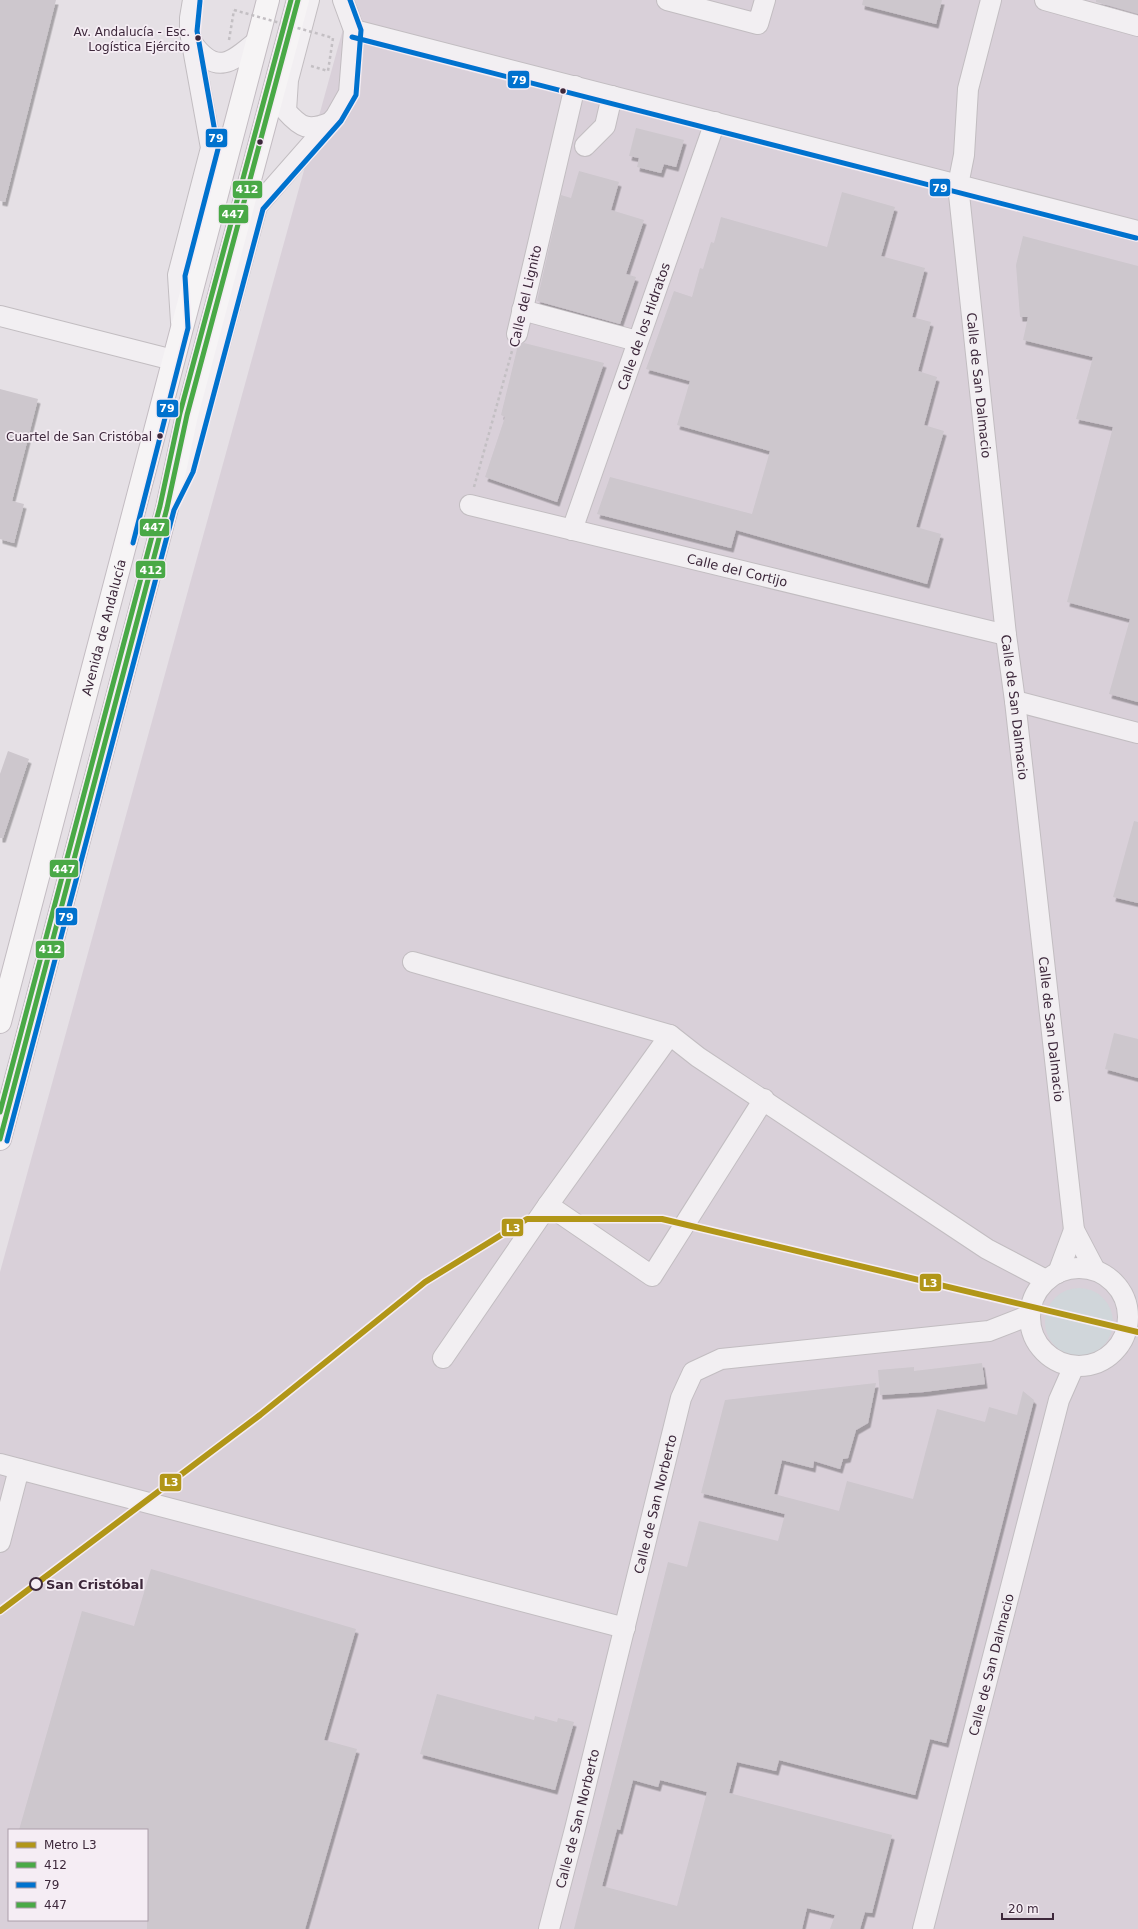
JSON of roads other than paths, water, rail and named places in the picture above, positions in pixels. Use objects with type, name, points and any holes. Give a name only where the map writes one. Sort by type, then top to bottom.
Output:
[{"type":"main road","name":"Avenida de Andalucía","points":[[0,1022],[181,326],[268,0]]},
{"type":"main road","points":[[0,1139],[167,508],[187,415],[298,0]]},
{"type":"street","points":[[181,326],[178,275],[211,148],[193,44],[190,18],[193,0]]},
{"type":"street","points":[[309,0],[288,80],[286,111],[302,126],[309,128],[316,128],[329,123]]},
{"type":"street","points":[[167,508],[186,470],[257,206],[311,146],[345,104],[349,93],[354,30],[343,0]]},
{"type":"street","points":[[667,0],[758,24],[765,0]]},
{"type":"street","name":"Calle de San Dalmacio","points":[[991,0],[968,89],[964,155],[958,185],[1006,635],[1015,701],[1074,1230],[1096,1270]]},
{"type":"street","points":[[1045,0],[1138,26]]},
{"type":"street","points":[[354,30],[1138,231]]},
{"type":"street","points":[[193,44],[208,60],[216,63],[224,63],[238,57],[257,41]]},
{"type":"street","name":"Calle del Lignito","points":[[517,334],[575,86]]},
{"type":"street","points":[[585,146],[604,126],[612,96]]},
{"type":"street","name":"Calle de los Hidratos","points":[[572,530],[715,122]]},
{"type":"street","points":[[522,310],[637,342]]},
{"type":"street","points":[[0,316],[173,360]]},
{"type":"street","name":"Calle del Cortijo","points":[[470,505],[1006,635]]},
{"type":"street","points":[[1015,701],[1138,733]]},
{"type":"street","points":[[413,962],[670,1035],[698,1057],[764,1099],[987,1249],[1052,1276]]},
{"type":"street","points":[[443,1358],[548,1206],[670,1035]]},
{"type":"street","points":[[548,1206],[652,1276],[764,1099]]},
{"type":"street","name":"Calle de San Dalmacio","points":[[1052,1276],[1074,1230]]},
{"type":"street","points":[[1076,1268],[1096,1270],[1112,1280],[1124,1296],[1134,1319],[1130,1342],[1109,1357],[1093,1365],[1074,1366],[1050,1357],[1035,1338],[1030,1315],[1032,1302],[1038,1290],[1052,1276],[1076,1268]]},
{"type":"street","name":"Calle de San Norberto","points":[[989,1331],[1030,1315]]},
{"type":"street","name":"Calle de San Norberto","points":[[549,1929],[681,1398],[694,1372],[721,1359],[989,1331],[1035,1338]]},
{"type":"street","name":"Calle de San Dalmacio","points":[[1050,1357],[1059,1400]]},
{"type":"street","name":"Calle de San Dalmacio","points":[[923,1929],[1059,1400],[1074,1366]]},
{"type":"street","points":[[0,1464],[625,1628]]},
{"type":"street","points":[[0,1542],[19,1469]]},
{"type":"metro line","name":"L3","points":[[0,1611],[260,1415],[425,1282],[527,1219],[662,1219],[1138,1332]]},
{"type":"place","name":"Av. Andalucía - Esc. Logística Ejército","points":[[198,38]]},
{"type":"place","name":"Cuartel de San Cristóbal","points":[[160,436]]},
{"type":"place","name":"San Cristóbal","points":[[36,1584]]}]
